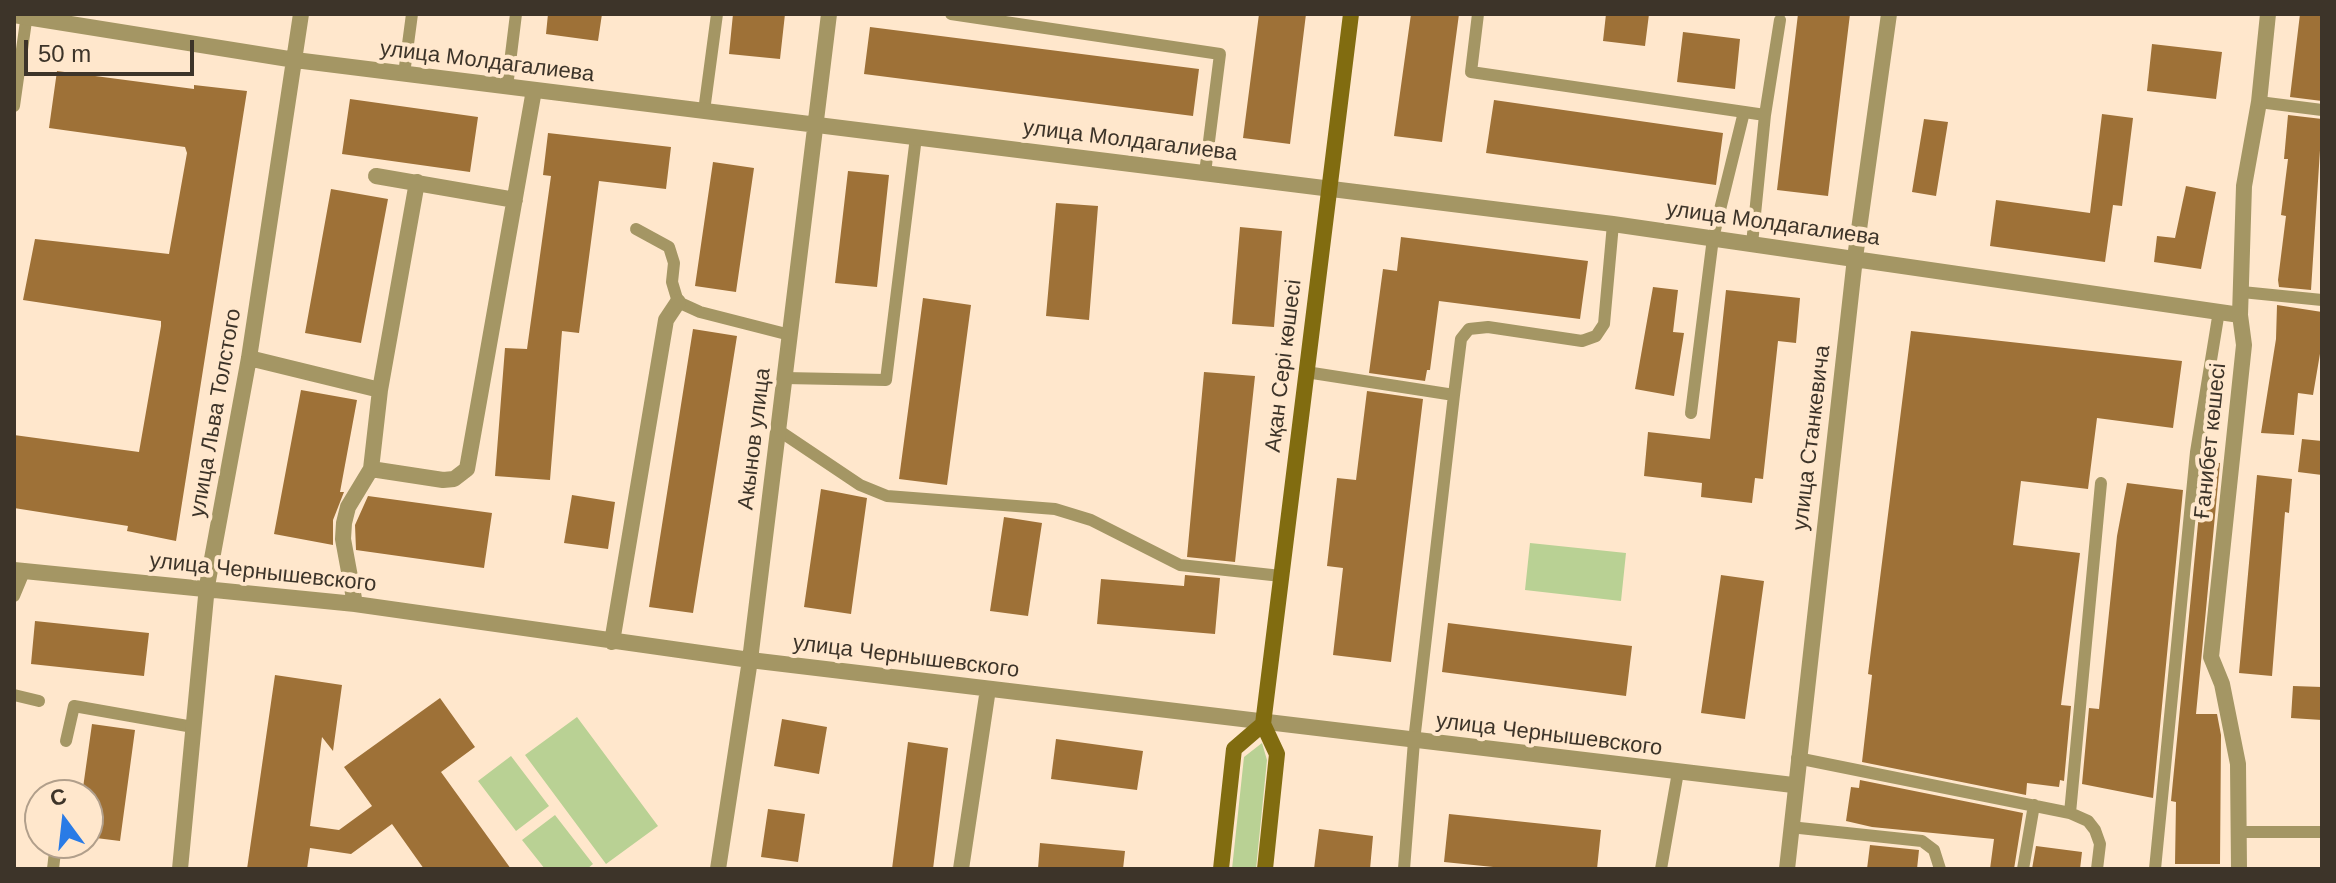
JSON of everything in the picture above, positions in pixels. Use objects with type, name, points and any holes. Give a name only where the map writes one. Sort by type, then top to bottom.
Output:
[{"type":"street","name":"улица Льва Толстого","points":[[180,869],[207,586],[249,358],[301,14]]},
{"type":"street","name":"Акынов улица","points":[[718,869],[750,660],[829,14]]},
{"type":"street","name":"Ақан Сері көшесі","points":[[1265,869],[1277,754],[1263,724],[1351,14]]},
{"type":"street","name":"улица Станкевича","points":[[1787,869],[1793,785],[1855,258],[1889,14]]},
{"type":"street","name":"Ғанибет көшесі","points":[[2239,869],[2238,764],[2222,684],[2211,657],[2244,345],[2240,315],[2244,186],[2259,102],[2268,14]]},
{"type":"street","name":"улица Молдагалиева","points":[[22,15],[295,60],[1613,224],[2240,315]]},
{"type":"street","points":[[371,469],[443,480],[454,479],[467,469],[534,90]]},
{"type":"street","points":[[376,176],[515,200]]},
{"type":"street","points":[[355,604],[343,539],[344,523],[348,507],[371,469],[380,390],[417,182]]},
{"type":"street","points":[[612,642],[666,320],[678,302]]},
{"type":"street","points":[[249,358],[380,390]]},
{"type":"street","name":"улица Чернышевского","points":[[19,571],[207,586],[750,660],[1263,724],[1793,785]]},
{"type":"street","points":[[961,869],[988,689]]},
{"type":"street","points":[[1221,869],[1234,749],[1263,724]]},
{"type":"lane","points":[[404,74],[412,14]]},
{"type":"lane","points":[[507,87],[516,14]]},
{"type":"lane","points":[[704,111],[717,14]]},
{"type":"lane","points":[[951,14],[1017,19],[1220,54],[1205,173]]},
{"type":"lane","points":[[1478,14],[1471,72],[1765,115]]},
{"type":"lane","points":[[14,106],[22,15]]},
{"type":"lane","points":[[1752,244],[1765,115],[1780,20]]},
{"type":"lane","points":[[2259,102],[2322,110]]},
{"type":"lane","points":[[1691,413],[1713,238],[1744,112]]},
{"type":"lane","points":[[785,378],[886,380],[916,137]]},
{"type":"lane","points":[[1404,869],[1414,741],[1461,339],[1469,329],[1488,327],[1582,341],[1596,336],[1604,324],[1613,224]]},
{"type":"lane","points":[[636,229],[669,247],[674,263],[672,282],[678,302],[700,312],[790,335]]},
{"type":"lane","points":[[2242,292],[2322,300]]},
{"type":"lane","points":[[2155,869],[2196,452],[2219,311]]},
{"type":"lane","points":[[1306,372],[1454,395]]},
{"type":"lane","points":[[778,430],[860,485],[887,496],[1055,509],[1091,520],[1180,565],[1281,576]]},
{"type":"lane","points":[[2070,813],[2101,483]]},
{"type":"lane","points":[[14,596],[19,571]]},
{"type":"lane","points":[[14,695],[39,701]]},
{"type":"lane","points":[[66,741],[74,706],[193,727]]},
{"type":"lane","points":[[1797,758],[2070,813],[2095,830],[2100,844],[2097,869]]},
{"type":"lane","points":[[1661,869],[1678,772]]},
{"type":"lane","points":[[2023,869],[2034,805]]},
{"type":"lane","points":[[1790,827],[1922,841],[1934,850],[1940,869]]},
{"type":"lane","points":[[2239,832],[2322,832]]},
{"type":"green space","points":[[1530,543],[1626,553],[1621,601],[1525,590]]},
{"type":"green space","points":[[577,717],[658,826],[606,864],[525,755]]},
{"type":"green space","points":[[1262,743],[1267,760],[1256,869],[1232,869],[1244,757]]},
{"type":"green space","points":[[511,756],[549,806],[516,831],[478,781]]},
{"type":"green space","points":[[555,815],[593,864],[587,869],[545,869],[522,840]]},
{"type":"building","points":[[548,14],[602,14],[598,41],[546,34]]},
{"type":"building","points":[[733,14],[785,14],[780,59],[729,54]]},
{"type":"building","points":[[1259,14],[1306,14],[1290,144],[1243,138]]},
{"type":"building","points":[[1411,14],[1459,14],[1442,142],[1394,136]]},
{"type":"building","points":[[1606,14],[1649,14],[1645,46],[1603,41]]},
{"type":"building","points":[[1798,14],[1850,14],[1828,196],[1777,190]]},
{"type":"building","points":[[2300,14],[2322,14],[2322,101],[2290,97]]},
{"type":"building","points":[[870,27],[1199,69],[1193,116],[864,74]]},
{"type":"building","points":[[1683,32],[1740,39],[1735,89],[1677,82]]},
{"type":"building","points":[[2152,44],[2222,52],[2216,99],[2147,91]]},
{"type":"building","points":[[57,71],[194,89],[194,85],[247,91],[176,541],[127,531],[128,526],[14,508],[14,435],[139,452],[161,326],[161,321],[23,300],[35,239],[169,254],[187,153],[185,147],[49,128]]},
{"type":"building","points":[[350,99],[478,117],[470,172],[342,154]]},
{"type":"building","points":[[1494,100],[1723,133],[1716,185],[1486,153]]},
{"type":"building","points":[[2102,114],[2133,118],[2122,206],[2113,205],[2105,262],[1990,246],[1996,200],[2090,213]]},
{"type":"building","points":[[2288,115],[2322,119],[2311,290],[2279,287],[2278,280],[2286,216],[2281,215],[2288,159],[2284,159]]},
{"type":"building","points":[[1924,119],[1948,122],[1936,196],[1912,192]]},
{"type":"building","points":[[548,133],[671,147],[666,189],[599,181],[579,333],[562,331],[550,480],[495,476],[505,348],[527,349],[551,176],[543,175]]},
{"type":"building","points":[[713,162],[754,168],[736,292],[695,286]]},
{"type":"building","points":[[848,171],[889,175],[877,287],[835,283]]},
{"type":"building","points":[[2186,186],[2216,192],[2201,269],[2154,262],[2157,236],[2175,238]]},
{"type":"building","points":[[331,189],[388,199],[361,343],[305,333]]},
{"type":"building","points":[[1056,203],[1098,206],[1089,320],[1046,316]]},
{"type":"building","points":[[1240,227],[1282,231],[1274,327],[1232,324]]},
{"type":"building","points":[[1401,237],[1588,261],[1580,319],[1439,301],[1430,370],[1427,370],[1425,381],[1369,373],[1383,269],[1397,271]]},
{"type":"building","points":[[1653,287],[1678,290],[1673,332],[1684,333],[1674,396],[1635,389]]},
{"type":"building","points":[[1726,290],[1800,298],[1796,343],[1778,341],[1763,479],[1755,478],[1752,503],[1701,497],[1702,483],[1644,476],[1648,432],[1710,439]]},
{"type":"building","points":[[923,298],[971,305],[947,485],[899,479]]},
{"type":"building","points":[[2277,305],[2322,312],[2322,342],[2313,395],[2298,393],[2294,435],[2261,433],[2276,339]]},
{"type":"building","points":[[693,329],[737,336],[693,613],[649,607]]},
{"type":"building","points":[[1911,331],[2182,361],[2173,428],[2097,418],[2088,489],[2021,481],[2013,545],[2080,553],[2061,705],[2071,706],[2064,781],[2060,780],[2059,787],[2027,783],[2026,795],[1862,762],[1872,675],[1868,674]]},
{"type":"building","points":[[1204,372],[1255,376],[1235,562],[1187,557]]},
{"type":"building","points":[[301,390],[357,400],[340,492],[344,492],[333,520],[333,545],[274,534]]},
{"type":"building","points":[[1367,391],[1423,399],[1391,662],[1333,655],[1343,568],[1327,566],[1337,478],[1356,480]]},
{"type":"building","points":[[2302,439],[2322,441],[2322,475],[2298,472]]},
{"type":"building","points":[[2204,462],[2220,463],[2196,714],[2217,714],[2221,735],[2220,864],[2175,864],[2176,802],[2171,801]]},
{"type":"building","points":[[2257,475],[2292,479],[2289,513],[2285,512],[2272,676],[2239,673]]},
{"type":"building","points":[[2127,483],[2183,490],[2153,798],[2082,784],[2089,708],[2099,709],[2117,536]]},
{"type":"building","points":[[821,489],[867,498],[851,614],[804,607]]},
{"type":"building","points":[[572,495],[615,502],[608,549],[564,543]]},
{"type":"building","points":[[368,496],[492,513],[484,568],[356,550],[355,525]]},
{"type":"building","points":[[1004,517],[1042,523],[1028,616],[990,611]]},
{"type":"building","points":[[1185,575],[1220,578],[1215,634],[1097,624],[1101,579],[1184,586]]},
{"type":"building","points":[[1721,575],[1764,581],[1745,719],[1701,713]]},
{"type":"building","points":[[35,621],[149,633],[144,676],[31,664]]},
{"type":"building","points":[[1448,623],[1632,646],[1626,696],[1442,672]]},
{"type":"building","points":[[275,675],[342,685],[333,751],[322,737],[310,826],[339,830],[372,806],[344,767],[440,698],[475,747],[441,772],[511,869],[424,869],[392,824],[351,854],[310,848],[307,869],[247,869]]},
{"type":"building","points":[[2293,686],[2322,687],[2322,720],[2291,718]]},
{"type":"building","points":[[782,719],[827,727],[819,774],[774,766]]},
{"type":"building","points":[[92,724],[135,730],[120,841],[104,839],[104,779],[84,779]]},
{"type":"building","points":[[1056,739],[1143,751],[1137,790],[1051,779]]},
{"type":"building","points":[[908,742],[948,748],[933,869],[892,869]]},
{"type":"building","points":[[1860,780],[2023,813],[2014,869],[1990,869],[1994,839],[1872,827],[1846,821],[1851,787],[1859,788]]},
{"type":"building","points":[[768,809],[805,814],[798,862],[761,857]]},
{"type":"building","points":[[1449,814],[1601,830],[1597,869],[1513,869],[1444,862]]},
{"type":"building","points":[[1319,829],[1373,836],[1370,869],[1314,869]]},
{"type":"building","points":[[1040,843],[1125,851],[1123,869],[1038,869]]},
{"type":"building","points":[[1870,845],[1919,850],[1917,869],[1867,869]]},
{"type":"building","points":[[2036,846],[2082,852],[2080,869],[2032,869]]}]
